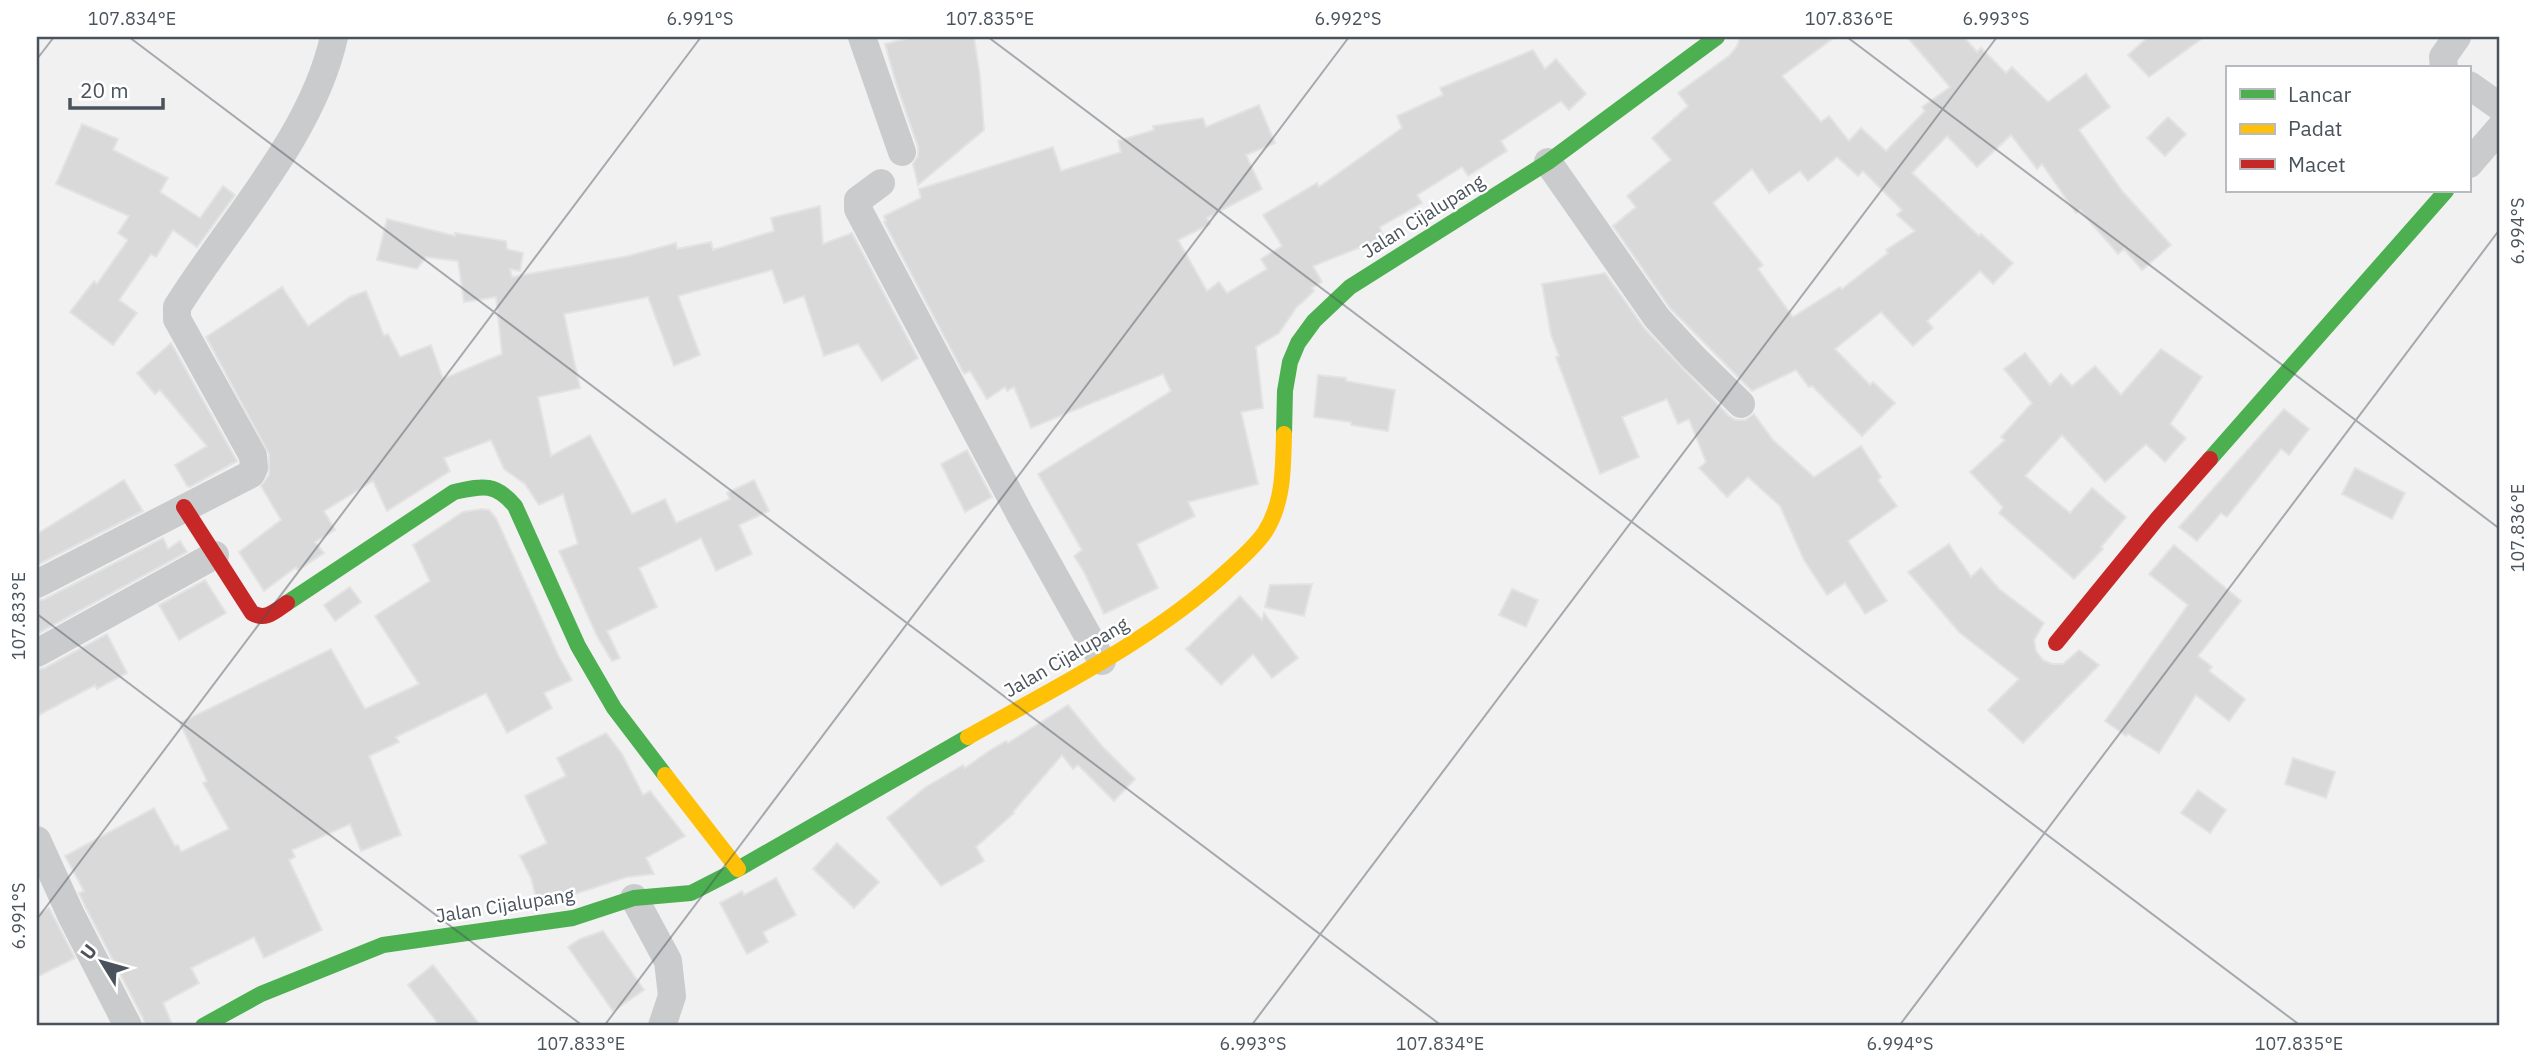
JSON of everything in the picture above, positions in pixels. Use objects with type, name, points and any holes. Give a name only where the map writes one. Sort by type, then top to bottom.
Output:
[{"type":"street","points":[[37,584],[251,474],[254,462],[177,318],[177,307],[244,212],[299,126],[317,90],[334,37]]},
{"type":"street","points":[[862,37],[902,152]]},
{"type":"street","name":"Jalan Cijalupang","points":[[203,1026],[261,994],[383,945],[573,919],[634,898],[691,893],[738,870],[1102,661],[1192,603],[1251,549],[1266,530],[1283,487],[1285,391],[1290,362],[1298,343],[1314,321],[1350,288],[1548,162],[1717,37]]},
{"type":"street","points":[[2444,66],[2443,57],[2457,37]]},
{"type":"street","points":[[2470,86],[2500,107]]},
{"type":"street","points":[[2470,163],[2500,128]]},
{"type":"street","points":[[1548,162],[1657,318],[1741,404]]},
{"type":"street","points":[[881,183],[858,200],[858,209],[1021,516],[1102,661]]},
{"type":"street","points":[[2056,643],[2157,519],[2445,192]]},
{"type":"street","points":[[184,507],[252,613],[259,617],[268,616],[454,492],[485,485],[504,492],[515,506],[578,646],[614,708],[738,870]]},
{"type":"street","points":[[37,653],[215,555]]},
{"type":"street","points":[[37,840],[71,915],[128,1026]]},
{"type":"street","points":[[634,898],[668,961],[671,996],[662,1026]]},
{"type":"building","points":[[912,37],[974,37],[984,130],[918,185],[913,164],[918,156],[918,147],[885,44]]},
{"type":"building","points":[[1740,37],[1835,37],[1782,76],[1821,122],[1829,116],[1849,141],[1861,128],[1886,151],[1925,111],[1922,107],[1950,87],[1907,37],[1964,37],[1977,52],[1981,48],[2006,73],[2012,67],[2048,102],[2086,74],[2110,107],[2079,130],[2123,192],[2171,245],[2142,270],[2124,249],[2118,254],[2080,210],[2076,213],[2042,164],[2037,169],[2011,135],[1977,167],[1947,136],[1912,173],[1979,236],[1981,234],[2013,263],[1993,284],[1980,271],[1927,321],[1933,328],[1913,346],[1881,312],[1835,349],[1870,385],[1873,382],[1895,403],[1862,436],[1812,386],[1809,387],[1796,370],[1752,391],[1670,308],[1613,226],[1636,207],[1627,196],[1671,160],[1652,138],[1688,106],[1678,93],[1730,55]],"holes":[[[1837,157],[1858,176],[1863,171],[1902,210],[1897,215],[1915,231],[1886,250],[1888,253],[1842,289],[1840,287],[1793,317],[1758,269],[1763,265],[1713,203],[1752,169],[1769,193],[1800,171],[1808,181]]]},
{"type":"building","points":[[2148,37],[2204,37],[2149,77],[2128,55]]},
{"type":"building","points":[[1533,50],[1545,69],[1556,59],[1586,94],[1569,110],[1561,101],[1501,141],[1507,151],[1468,176],[1462,167],[1417,195],[1422,203],[1380,227],[1384,238],[1313,266],[1322,282],[1312,288],[1314,291],[1296,308],[1279,333],[1256,347],[1263,408],[1241,412],[1258,484],[1188,502],[1195,516],[1137,544],[1158,588],[1104,614],[1074,556],[1082,550],[1038,474],[1171,391],[1163,374],[1031,428],[1014,387],[1007,391],[1005,387],[987,399],[970,371],[964,374],[884,222],[884,216],[921,198],[919,189],[1053,147],[1061,171],[1121,152],[1118,141],[1154,130],[1153,126],[1203,118],[1206,127],[1259,105],[1275,143],[1246,155],[1262,189],[1207,218],[1210,224],[1178,240],[1207,291],[1219,282],[1227,293],[1267,269],[1261,259],[1282,246],[1263,215],[1317,183],[1319,187],[1402,128],[1397,116],[1443,95],[1440,88]]},
{"type":"building","points":[[2168,117],[2186,134],[2165,156],[2147,138]]},
{"type":"building","points":[[82,124],[118,139],[113,150],[168,178],[160,192],[200,218],[223,186],[235,195],[197,247],[173,230],[156,257],[151,254],[119,300],[137,313],[113,345],[70,312],[94,281],[97,284],[128,240],[118,233],[129,216],[56,184]]},
{"type":"building","points":[[820,206],[823,244],[852,233],[918,358],[882,381],[858,344],[824,356],[804,296],[784,303],[772,270],[678,296],[700,355],[674,366],[648,297],[564,314],[580,388],[538,397],[551,456],[590,435],[632,514],[665,499],[676,523],[730,499],[727,493],[754,480],[769,511],[739,525],[752,554],[716,571],[701,538],[639,568],[657,607],[607,631],[620,658],[612,661],[597,636],[559,551],[578,544],[563,494],[539,505],[525,484],[504,469],[491,440],[444,458],[450,471],[387,511],[373,481],[324,511],[335,530],[315,542],[324,553],[298,570],[296,567],[264,591],[239,552],[281,520],[261,486],[269,475],[269,454],[206,337],[282,287],[308,326],[350,297],[366,291],[384,336],[388,334],[400,357],[431,345],[443,379],[502,354],[496,297],[464,302],[458,261],[426,257],[417,269],[377,260],[387,219],[455,236],[455,233],[506,241],[507,249],[523,253],[520,271],[510,269],[512,277],[628,256],[676,243],[677,249],[711,242],[713,250],[774,231],[771,218]]},
{"type":"building","points":[[1605,273],[1645,329],[1729,416],[1736,420],[1745,420],[1754,414],[1773,440],[1814,477],[1861,446],[1881,477],[1878,480],[1897,506],[1848,541],[1887,601],[1865,614],[1845,583],[1827,595],[1804,560],[1780,506],[1748,477],[1727,497],[1699,468],[1706,462],[1689,419],[1678,424],[1667,399],[1622,417],[1639,457],[1600,474],[1556,357],[1559,356],[1551,335],[1542,284]]},
{"type":"building","points":[[171,343],[237,461],[190,487],[175,465],[207,446],[160,390],[155,394],[137,373]]},
{"type":"building","points":[[2161,349],[2202,377],[2170,424],[2186,438],[2165,462],[2146,444],[2105,482],[2062,435],[2025,476],[2070,513],[2092,488],[2126,517],[2101,547],[2103,549],[2074,579],[1999,513],[2003,507],[1970,472],[2005,440],[2001,437],[2032,403],[2004,369],[2025,353],[2050,385],[2061,374],[2072,386],[2095,366],[2121,395]]},
{"type":"building","points":[[1318,375],[1346,378],[1346,381],[1395,390],[1388,431],[1314,417]]},
{"type":"building","points":[[2284,409],[2309,429],[2289,455],[2281,449],[2227,517],[2221,513],[2197,541],[2179,527]]},
{"type":"building","points":[[967,450],[992,497],[965,512],[941,464]]},
{"type":"building","points":[[2355,468],[2405,493],[2392,519],[2342,494]]},
{"type":"building","points":[[124,480],[143,511],[37,565],[37,534]]},
{"type":"building","points":[[489,510],[496,518],[572,680],[544,693],[552,708],[507,733],[486,693],[396,737],[399,742],[369,756],[401,835],[361,851],[350,824],[292,850],[295,857],[289,860],[322,930],[264,958],[254,937],[191,968],[199,983],[163,1003],[173,1026],[145,1026],[86,908],[79,893],[84,891],[65,856],[154,808],[181,852],[229,829],[203,783],[207,781],[180,723],[331,649],[365,709],[419,684],[375,616],[430,581],[413,545],[463,512]]},
{"type":"building","points":[[163,538],[168,549],[180,541],[187,552],[37,634],[37,601]]},
{"type":"building","points":[[1949,544],[1971,577],[1981,568],[1999,589],[2044,623],[2034,640],[2036,651],[2043,660],[2052,664],[2063,664],[2079,650],[2099,665],[2023,743],[1988,710],[2019,679],[1959,632],[1908,572]]},
{"type":"building","points":[[2174,545],[2241,601],[2198,656],[2212,667],[2209,671],[2245,699],[2229,721],[2196,695],[2159,753],[2128,734],[2126,736],[2105,721],[2188,605],[2149,574]]},
{"type":"building","points":[[205,580],[226,613],[179,640],[159,605]]},
{"type":"building","points":[[1312,584],[1304,616],[1265,607],[1270,585]]},
{"type":"building","points":[[350,587],[361,602],[335,621],[324,605]]},
{"type":"building","points":[[1512,589],[1538,600],[1526,627],[1499,615]]},
{"type":"building","points":[[1240,596],[1262,620],[1264,613],[1298,658],[1272,678],[1253,654],[1221,685],[1186,649]]},
{"type":"building","points":[[107,634],[127,673],[97,689],[95,685],[37,716],[37,670]]},
{"type":"building","points":[[1068,705],[1102,746],[1135,779],[1114,801],[1078,765],[1073,769],[1062,755],[1014,813],[976,847],[984,861],[941,886],[887,818],[926,787],[963,765],[965,768]]},
{"type":"building","points":[[606,733],[622,754],[643,795],[650,791],[685,836],[646,858],[654,874],[627,877],[575,894],[574,892],[537,901],[531,878],[520,856],[547,843],[525,796],[566,776],[557,758]]},
{"type":"building","points":[[2293,758],[2335,772],[2326,798],[2285,784]]},
{"type":"building","points":[[2198,790],[2226,810],[2210,833],[2181,813]]},
{"type":"building","points":[[837,843],[879,882],[854,908],[813,869]]},
{"type":"building","points":[[776,878],[796,915],[763,932],[768,942],[747,954],[720,903],[742,891],[744,895]]},
{"type":"building","points":[[49,908],[75,958],[37,977],[37,914]]},
{"type":"building","points":[[603,931],[644,990],[613,1011],[568,947],[580,939]]},
{"type":"building","points":[[433,965],[481,1026],[440,1026],[408,985]]},
{"type":"traffic: fast","points":[[1284,434],[1285,391],[1290,362],[1298,343],[1314,321],[1350,287],[1548,162],[1717,37]]},
{"type":"traffic: fast","points":[[2210,459],[2445,192]]},
{"type":"traffic: fast","points":[[287,603],[454,492],[480,487],[494,489],[515,506],[578,646],[614,708],[665,775]]},
{"type":"traffic: fast","points":[[203,1026],[261,994],[383,945],[573,918],[634,898],[691,893],[738,869],[968,737]]},
{"type":"traffic: slow","points":[[968,737],[1068,681],[1165,621],[1246,554],[1265,532],[1276,509],[1281,484],[1284,434]]},
{"type":"traffic: slow","points":[[665,775],[738,869]]},
{"type":"traffic: jam","points":[[2056,643],[2157,519],[2210,459]]},
{"type":"traffic: jam","points":[[184,507],[252,613],[266,615],[287,603]]}]
